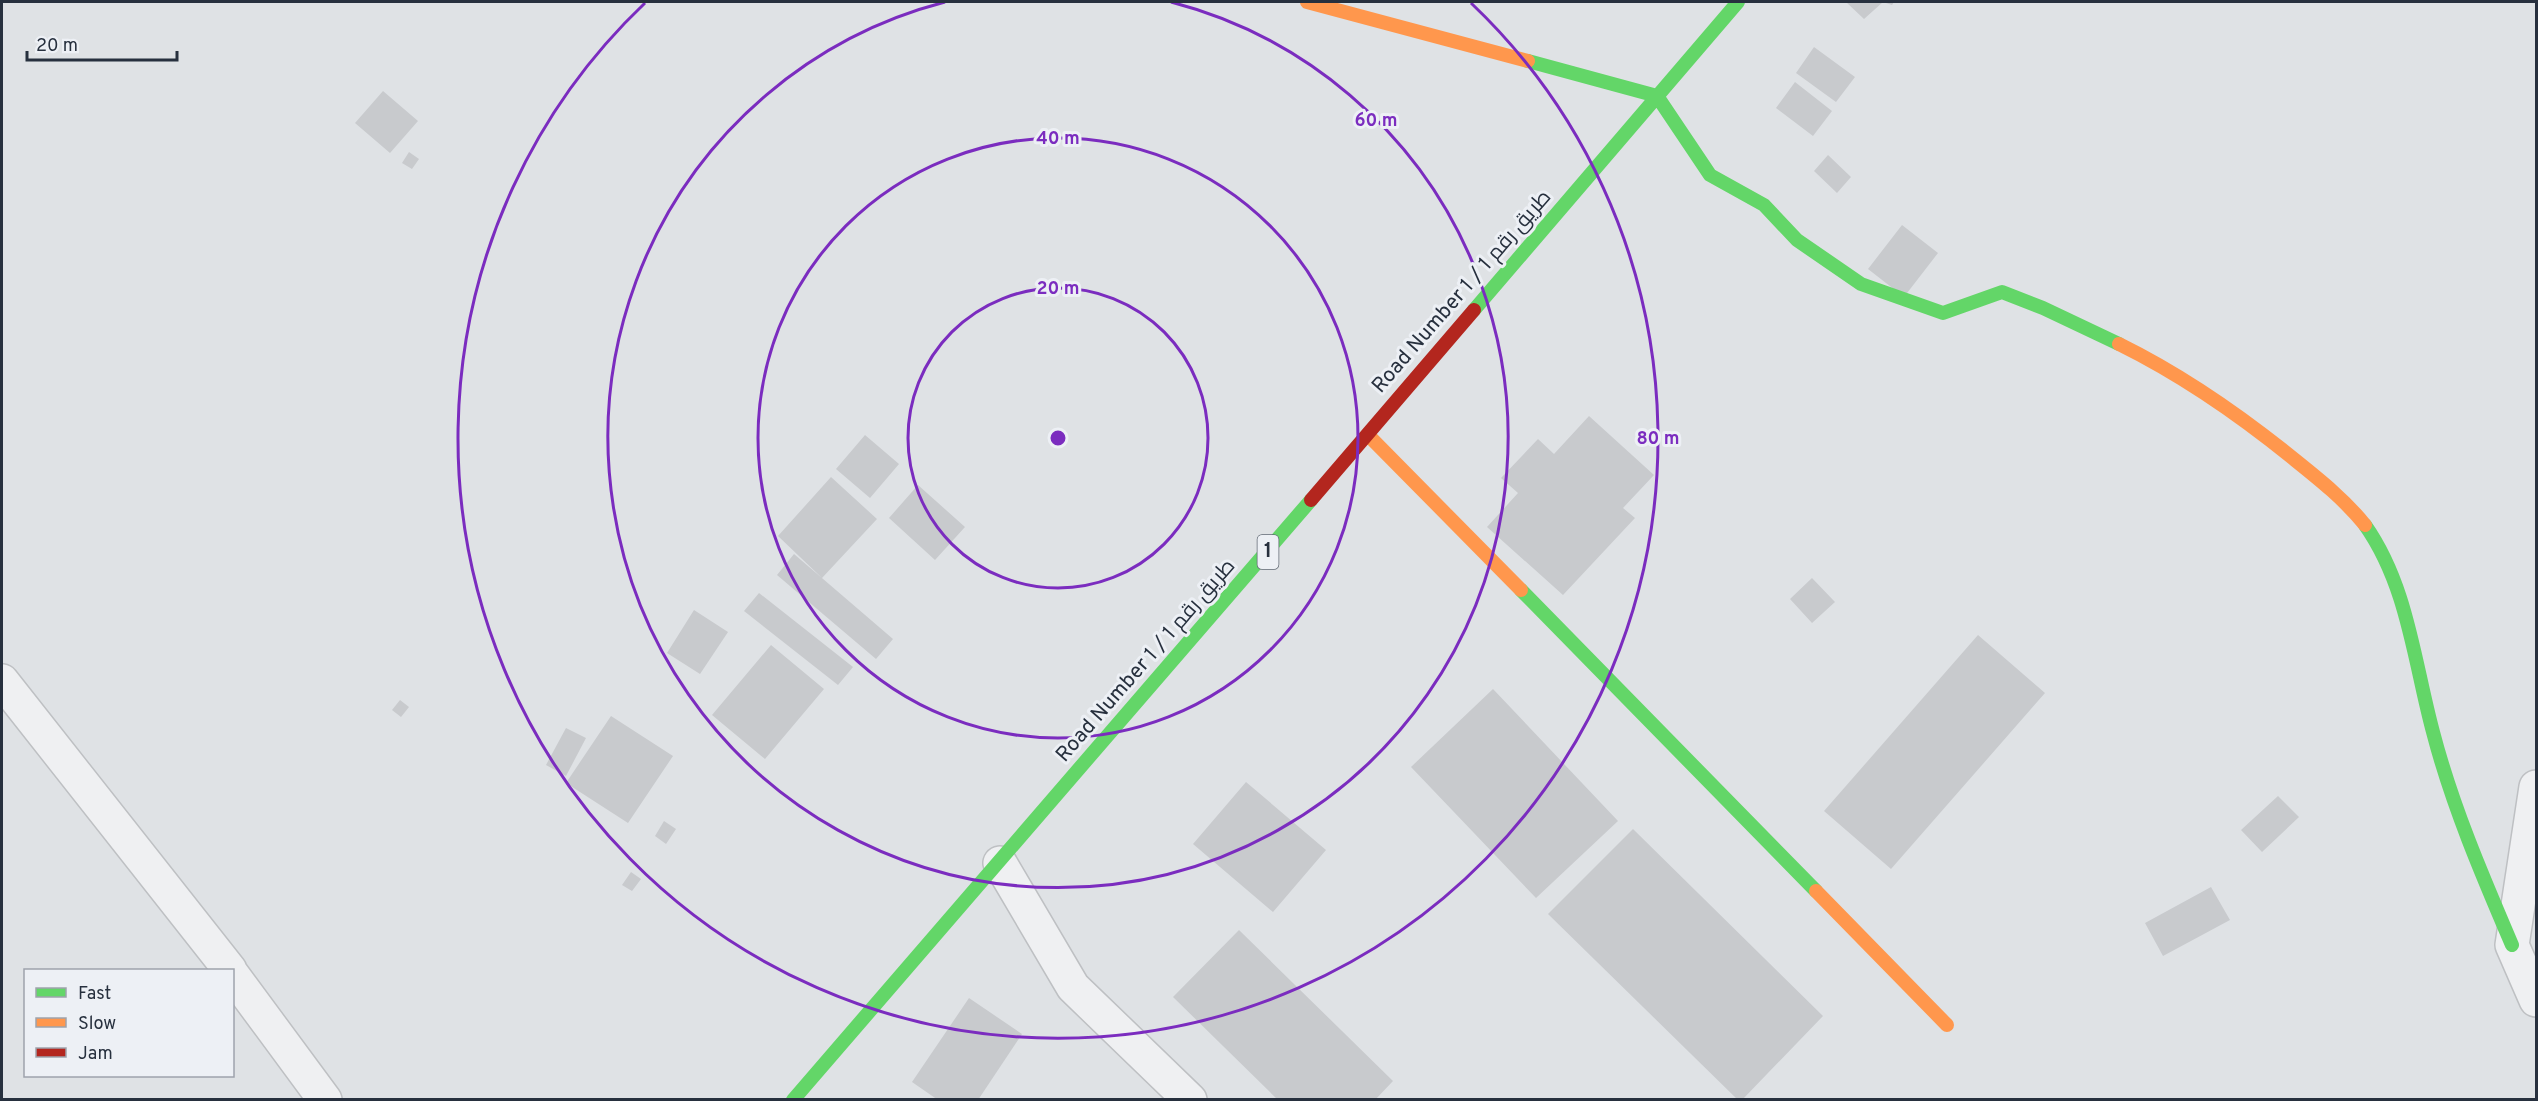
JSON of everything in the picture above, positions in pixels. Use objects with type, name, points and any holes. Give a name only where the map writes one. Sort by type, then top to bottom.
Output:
[{"type":"main road","points":[[1307,2],[1658,96],[1710,175],[1764,206],[1797,240],[1861,284],[1943,314],[2002,292],[2051,310],[2161,367],[2279,445],[2338,495],[2358,515],[2374,538],[2395,584],[2433,731],[2454,801],[2511,945]]},
{"type":"main road","name":"Road Number 1 / طريق رقم 1","points":[[793,1100],[1000,863],[1738,2]]},
{"type":"main road","points":[[1368,435],[1947,1025]]},
{"type":"street","points":[[2,681],[229,969]]},
{"type":"street","points":[[2536,787],[2511,945],[2536,1000]]},
{"type":"street","points":[[1000,863],[1073,987],[1190,1100]]},
{"type":"street","points":[[234,976],[266,1016],[325,1100]]},
{"type":"building","points":[[1846,2],[1883,2],[1864,19]]},
{"type":"building","points":[[1814,47],[1855,77],[1836,102],[1796,73]]},
{"type":"building","points":[[1795,82],[1832,111],[1813,136],[1776,108]]},
{"type":"building","points":[[383,91],[418,121],[390,153],[355,123]]},
{"type":"building","points":[[409,152],[419,159],[412,169],[402,163]]},
{"type":"building","points":[[1828,155],[1851,177],[1837,193],[1814,171]]},
{"type":"building","points":[[1902,225],[1938,253],[1904,297],[1868,269]]},
{"type":"building","points":[[1589,416],[1654,475],[1623,508],[1635,518],[1563,595],[1487,527],[1518,493],[1501,478],[1538,439],[1554,454]]},
{"type":"building","points":[[865,435],[899,464],[870,498],[836,469]]},
{"type":"building","points":[[831,477],[877,519],[822,578],[778,536]]},
{"type":"building","points":[[918,485],[965,527],[935,560],[889,518]]},
{"type":"building","points":[[794,554],[893,639],[876,659],[777,575]]},
{"type":"building","points":[[1812,578],[1835,602],[1812,623],[1790,599]]},
{"type":"building","points":[[759,593],[853,667],[838,685],[744,611]]},
{"type":"building","points":[[694,610],[728,632],[700,674],[667,653]]},
{"type":"building","points":[[1978,635],[2045,693],[1891,869],[1824,811]]},
{"type":"building","points":[[771,645],[824,689],[765,759],[712,715]]},
{"type":"building","points":[[1493,689],[1618,821],[1536,898],[1411,767]]},
{"type":"building","points":[[400,700],[409,707],[401,717],[392,710]]},
{"type":"building","points":[[611,716],[673,756],[628,823],[566,783]]},
{"type":"building","points":[[566,728],[586,738],[566,776],[546,765]]},
{"type":"building","points":[[1246,782],[1326,850],[1273,912],[1193,844]]},
{"type":"building","points":[[2278,796],[2299,817],[2262,852],[2241,830]]},
{"type":"building","points":[[664,821],[676,829],[666,844],[655,836]]},
{"type":"building","points":[[1633,829],[1823,1016],[1742,1100],[1738,1100],[1548,914]]},
{"type":"building","points":[[631,872],[641,879],[632,891],[622,885]]},
{"type":"building","points":[[2211,887],[2230,920],[2163,956],[2145,923]]},
{"type":"building","points":[[1239,930],[1393,1081],[1375,1100],[1278,1100],[1173,997]]},
{"type":"building","points":[[969,998],[1022,1034],[978,1100],[938,1100],[912,1082]]},
{"type":"traffic: fast","points":[[1474,310],[1738,2]]},
{"type":"traffic: fast","points":[[1528,61],[1657,96],[1710,175],[1764,205],[1797,240],[1861,284],[1943,313],[2002,292],[2043,308],[2119,344]]},
{"type":"traffic: fast","points":[[793,1100],[1311,500]]},
{"type":"traffic: fast","points":[[2365,525],[2391,573],[2408,625],[2433,732],[2449,786],[2512,945]]},
{"type":"traffic: fast","points":[[1521,590],[1816,891]]},
{"type":"traffic: slow","points":[[1307,2],[1528,61]]},
{"type":"traffic: slow","points":[[2119,344],[2188,383],[2254,428],[2332,491],[2365,525]]},
{"type":"traffic: slow","points":[[1368,435],[1521,590]]},
{"type":"traffic: slow","points":[[1816,891],[1947,1025]]},
{"type":"traffic: jam","points":[[1311,500],[1474,310]]}]
